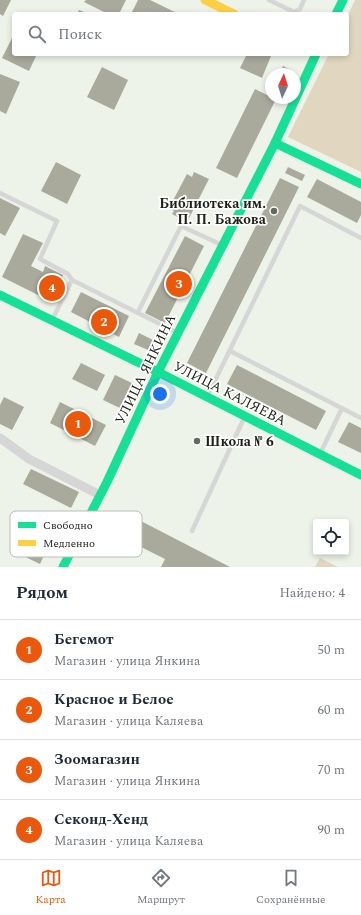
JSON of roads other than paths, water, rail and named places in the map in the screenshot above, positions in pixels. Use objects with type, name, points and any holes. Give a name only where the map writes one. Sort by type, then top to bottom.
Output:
[{"type":"street","points":[[205,0],[230,12]]},
{"type":"street","points":[[337,12],[343,0]]},
{"type":"street","name":"УЛИЦА ЯНКИНА","points":[[92,511],[158,372],[275,143],[315,56]]},
{"type":"street","points":[[275,143],[361,184]]},
{"type":"street","name":"УЛИЦА КАЛЯЕВА","points":[[0,295],[158,372],[361,475]]},
{"type":"street","points":[[0,438],[29,459],[100,495]]},
{"type":"street","name":"УЛИЦА ЯНКИНА","points":[[63,567],[68,557]]},
{"type":"lane","points":[[269,0],[294,12],[300,9],[304,0]]},
{"type":"lane","points":[[0,193],[57,221],[40,259],[68,274],[72,280],[178,333]]},
{"type":"lane","points":[[207,397],[300,206],[361,238]]},
{"type":"lane","points":[[138,312],[181,226],[222,246]]},
{"type":"lane","points":[[52,320],[72,280]]},
{"type":"lane","points":[[230,351],[361,418]]},
{"type":"lane","points":[[320,454],[342,408]]},
{"type":"lane","points":[[192,531],[245,416]]},
{"type":"place","name":"Библиотека им. П. П. Бажова","points":[[274,211]]},
{"type":"place","name":"Зоомагазин","points":[[179,284]]},
{"type":"place","name":"Секонд-Хенд","points":[[52,288]]},
{"type":"place","name":"Красное и Белое","points":[[104,322]]},
{"type":"place","name":"Бегемот","points":[[78,424]]},
{"type":"place","name":"Школа № 6","points":[[197,441]]}]
